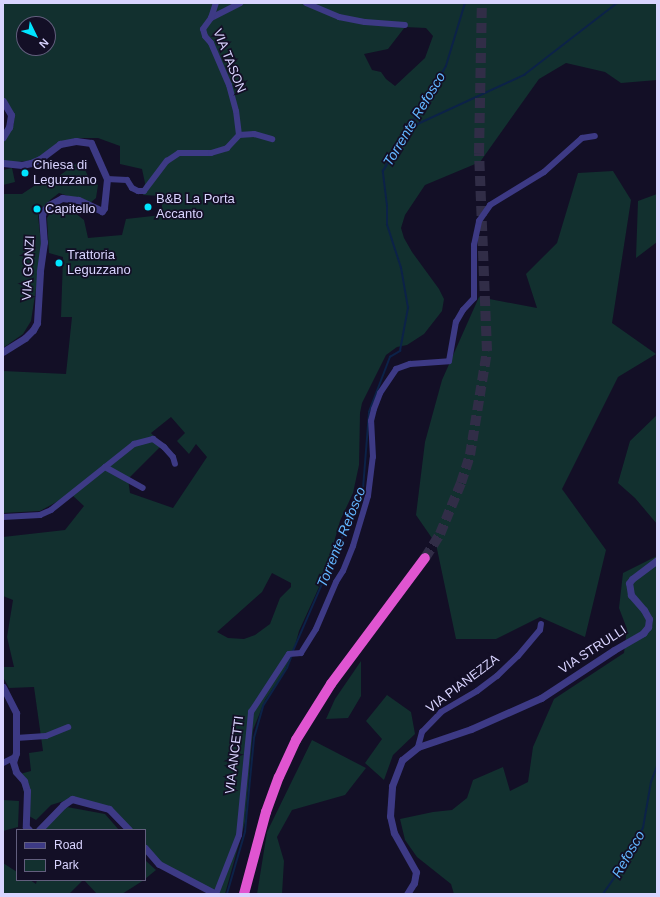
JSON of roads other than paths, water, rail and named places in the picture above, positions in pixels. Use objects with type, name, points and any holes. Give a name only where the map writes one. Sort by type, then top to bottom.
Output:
[{"type":"highway","points":[[244,894],[266,812],[279,777],[296,740],[332,684],[425,558]]},
{"type":"street","name":"VIA TASON","points":[[216,3],[211,18],[203,29],[205,36],[211,42],[229,85],[236,111],[239,135]]},
{"type":"street","points":[[211,18],[240,3]]},
{"type":"street","points":[[306,3],[339,17],[365,22],[404,25]]},
{"type":"street","points":[[3,101],[11,115],[9,127],[3,137]]},
{"type":"street","points":[[107,179],[127,180],[132,188],[138,191],[144,191],[167,161],[179,153],[211,153],[227,148],[239,135],[254,134],[272,139]]},
{"type":"street","name":"VIA ANCETTI","points":[[146,849],[159,864],[216,894],[239,834],[251,712],[289,654],[301,653],[316,629],[348,558],[368,496],[373,457],[371,421],[380,393],[396,369],[410,364],[449,361],[456,322],[463,310],[474,298],[474,245],[479,221],[490,205],[544,172],[582,138],[595,136]]},
{"type":"street","name":"VIA GONZI","points":[[3,163],[22,165],[31,163],[40,159],[60,144],[76,141],[91,143],[107,179],[104,208],[102,211],[78,200],[62,198],[49,204],[43,211],[44,242],[36,323],[33,330],[25,338],[3,352]]},
{"type":"street","points":[[3,517],[40,515],[52,510],[134,444],[153,439],[164,447],[173,457],[175,464]]},
{"type":"street","points":[[105,467],[143,488]]},
{"type":"street","name":"VIA STRULLI","points":[[471,729],[541,698],[642,633],[648,627],[649,619],[644,610],[631,595],[629,583],[657,560]]},
{"type":"street","name":"VIA PIANEZZA","points":[[418,746],[422,732],[441,712],[477,691],[498,676],[540,630],[541,624]]},
{"type":"street","points":[[3,687],[16,713],[15,757],[13,762],[16,772],[24,781],[27,791],[26,827],[28,829]]},
{"type":"street","points":[[16,738],[46,736],[68,727]]},
{"type":"street","name":"VIA PIANEZZA","points":[[407,894],[414,883],[416,872],[394,833],[390,816],[392,786],[402,760],[418,746],[471,729]]},
{"type":"street","points":[[3,763],[11,761],[15,757]]},
{"type":"street","points":[[39,829],[63,805],[72,799],[109,809],[129,829]]},
{"type":"waterway","name":"Torrente Refosco","points":[[293,651],[363,489],[369,412],[390,357],[400,351],[408,308],[401,268],[387,225],[387,206],[383,171],[446,66],[465,3]]},
{"type":"waterway","points":[[409,128],[524,75],[617,3]]},
{"type":"waterway","name":"Torrente Refosco","points":[[227,894],[245,832],[254,738],[263,706],[287,668],[292,655]]},
{"type":"waterway","name":"Refosco","points":[[603,894],[625,863],[643,828],[651,782],[657,766]]},
{"type":"tunnel","points":[[425,558],[440,534],[461,483],[470,455],[487,351],[479,153],[482,3]]},
{"type":"place","name":"Chiesa di Leguzzano","points":[[25,173]]},
{"type":"place","name":"B&B La Porta Accanto","points":[[148,207]]},
{"type":"place","name":"Capitello","points":[[37,209]]},
{"type":"place","name":"Trattoria Leguzzano","points":[[59,263]]}]
